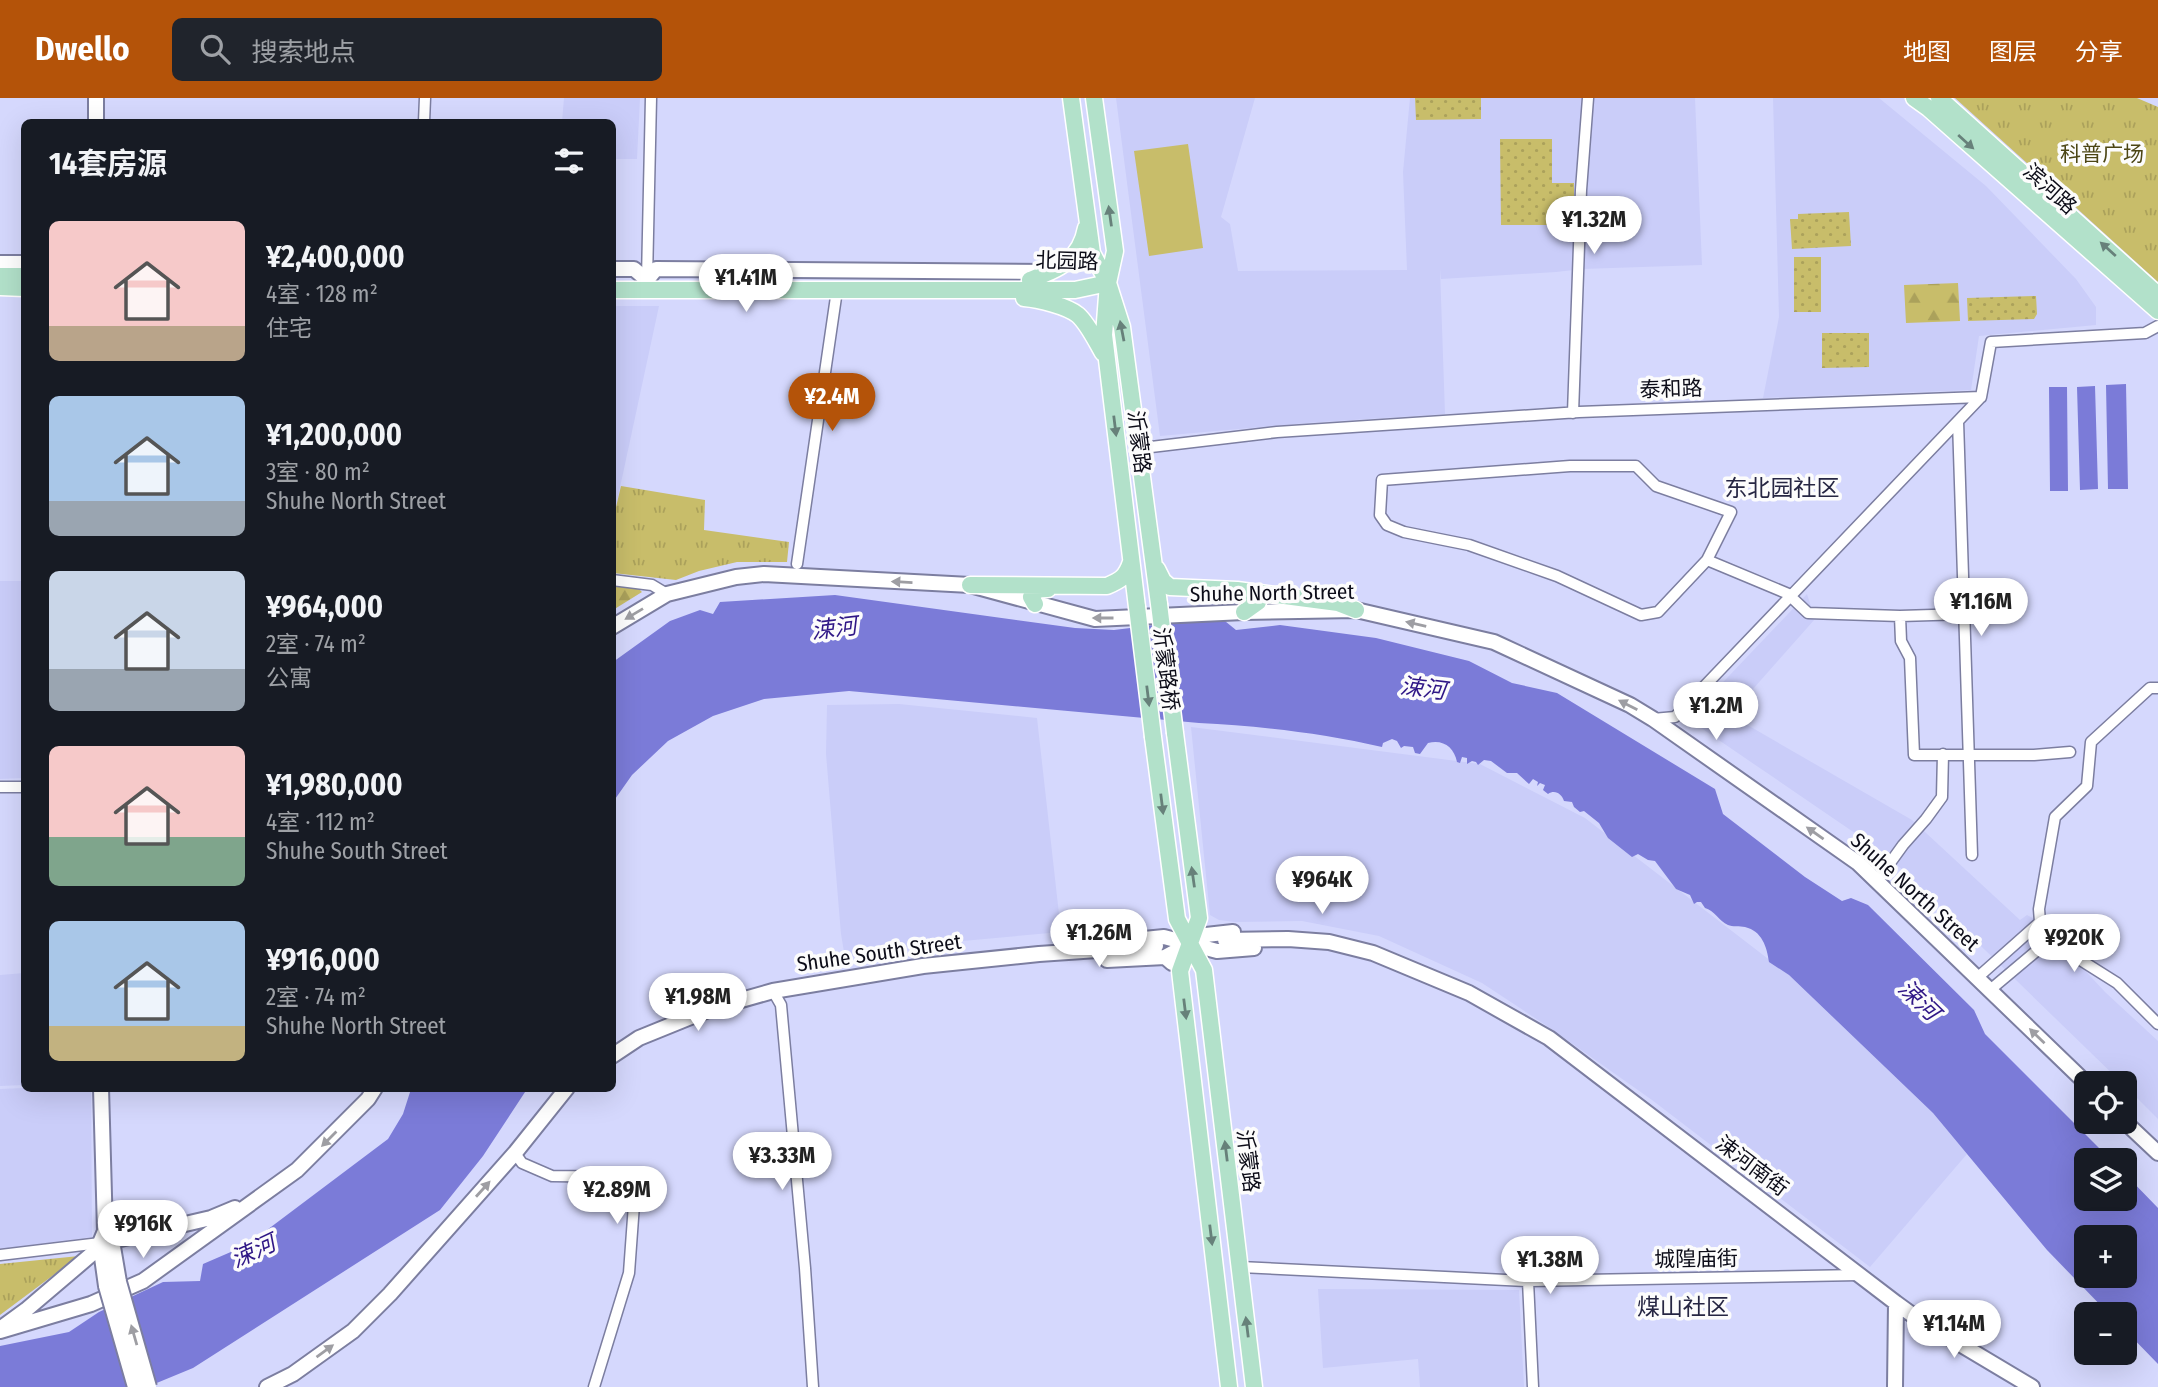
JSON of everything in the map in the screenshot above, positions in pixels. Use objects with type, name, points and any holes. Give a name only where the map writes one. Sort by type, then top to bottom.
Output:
[{"type":"main road","points":[[96,98],[96,119]]},
{"type":"main road","name":"沂蒙路","points":[[1071,98],[1092,253],[1108,283],[1122,327],[1159,604]]},
{"type":"main road","name":"沂蒙路","points":[[1094,98],[1115,251],[1108,283],[1104,335],[1137,607]]},
{"type":"main road","name":"滨河路","points":[[1914,98],[2158,311]]},
{"type":"main road","name":"滨河路","points":[[1939,98],[2158,295]]},
{"type":"main road","points":[[1030,280],[1064,265],[1083,243],[1087,218]]},
{"type":"main road","points":[[0,263],[21,263]]},
{"type":"main road","points":[[616,269],[634,269],[647,285],[656,269],[1052,272]]},
{"type":"main road","points":[[0,276],[21,276]]},
{"type":"main road","name":"北园路","points":[[616,289],[647,285],[1030,280],[1108,283]]},
{"type":"main road","name":"北园路","points":[[616,281],[647,285],[874,294],[1075,290],[1108,283]]},
{"type":"main road","points":[[0,287],[21,288]]},
{"type":"main road","points":[[0,293],[21,293]]},
{"type":"main road","points":[[616,296],[836,297],[874,294],[1035,299],[1080,316],[1107,358]]},
{"type":"main road","points":[[970,585],[1107,586],[1127,575],[1132,560]]},
{"type":"main road","points":[[1154,563],[1163,581],[1170,587],[1237,590],[1338,603],[1356,610]]},
{"type":"main road","name":"Shuhe North Street","points":[[616,625],[667,594],[736,577],[764,574],[970,585],[1096,619],[1356,610],[1494,642],[1630,705],[1858,863],[2074,1071]]},
{"type":"main road","points":[[1035,604],[1031,597],[1038,589],[1123,589],[1137,607]]},
{"type":"main road","points":[[1159,604],[1171,593],[1177,592],[1255,596],[1258,602],[1244,612]]},
{"type":"main road","name":"沂蒙路桥","points":[[1159,604],[1199,918]]},
{"type":"main road","name":"沂蒙路桥","points":[[1137,607],[1153,737]]},
{"type":"main road","name":"沂蒙路","points":[[1153,737],[1177,919],[1204,970],[1254,1387]]},
{"type":"main road","points":[[1204,970],[1219,941],[1199,918],[1180,971],[1229,1387]]},
{"type":"main road","points":[[1005,957],[1030,946],[1164,937],[1190,943]]},
{"type":"main road","name":"涑河南街","points":[[1161,951],[1190,943],[1219,941],[1288,939],[1329,942],[1373,953],[1500,1009],[1549,1038],[1918,1319],[2032,1387]]},
{"type":"main road","points":[[1005,957],[1033,963],[1161,951],[1180,971]]},
{"type":"main road","name":"Shuhe South Street","points":[[616,1053],[639,1038],[713,1008],[773,991],[923,966],[1005,957],[1161,951]]},
{"type":"main road","points":[[102,1092],[105,1245],[135,1387]]},
{"type":"main road","points":[[0,1330],[91,1304],[143,1281],[297,1170],[368,1100],[373,1092]]},
{"type":"main road","points":[[267,1387],[293,1374],[353,1331],[515,1153],[565,1092]]},
{"type":"main road","points":[[2137,1133],[2158,1153]]},
{"type":"main road","points":[[0,1330],[105,1245],[211,1218],[255,1200]]},
{"type":"main road","points":[[56,1315],[45,1314],[40,1308],[44,1301],[105,1245],[178,1234],[186,1235],[188,1239],[185,1251]]},
{"type":"main road","points":[[113,1284],[149,1387]]},
{"type":"main road","points":[[1895,1387],[1896,1303]]},
{"type":"street","points":[[424,119],[425,98]]},
{"type":"street","points":[[647,285],[651,98]]},
{"type":"street","points":[[1573,412],[1581,190],[1588,98]]},
{"type":"street","points":[[797,564],[836,297]]},
{"type":"street","points":[[1653,719],[1675,717],[1981,397],[1991,342],[2145,333],[2158,326]]},
{"type":"street","name":"泰和路","points":[[1139,447],[1277,432],[1573,412],[1981,397]]},
{"type":"street","points":[[1958,421],[1972,855]]},
{"type":"street","points":[[1570,466],[1636,466],[1656,486],[1731,512],[1707,560],[1658,612],[1641,615],[1557,576],[1469,545],[1404,532],[1387,525],[1380,515],[1382,480],[1570,466]]},
{"type":"street","points":[[1707,560],[1791,596],[1808,612],[1900,616],[1965,614]]},
{"type":"street","points":[[616,580],[652,585],[667,594]]},
{"type":"street","points":[[1900,616],[1901,641],[1910,658],[1913,755],[2034,755],[2070,752]]},
{"type":"street","points":[[1977,978],[2040,922],[2039,909],[2055,817],[2087,786],[2091,742],[2150,688],[2158,688]]},
{"type":"street","points":[[1675,717],[1682,739]]},
{"type":"street","points":[[1877,881],[1942,797],[1943,754]]},
{"type":"street","points":[[0,787],[21,787]]},
{"type":"street","points":[[1990,990],[2053,937],[2071,954],[2117,983],[2158,1024]]},
{"type":"street","points":[[773,991],[781,1005],[813,1387]]},
{"type":"street","points":[[515,1153],[522,1164],[552,1176],[636,1177],[629,1273],[594,1387]]},
{"type":"street","points":[[0,1255],[105,1245]]},
{"type":"street","name":"城隍庙街","points":[[1240,1267],[1528,1281],[1860,1275]]},
{"type":"street","points":[[1528,1281],[1533,1387]]},
{"type":"shaded area","points":[[564,98],[640,98],[637,159],[616,159],[616,119],[562,119]]},
{"type":"shaded area","points":[[1116,98],[1255,98],[1221,217],[1230,224],[1238,271],[1407,270],[1403,172],[1410,98],[1695,98],[1702,265],[1582,269],[1441,279],[1440,269],[1445,414],[1160,436]]},
{"type":"shaded area","points":[[1773,98],[1879,98],[1986,186],[2076,279],[2096,307],[2096,325],[1979,336],[1971,390],[1763,398],[1779,317]]},
{"type":"shaded area","points":[[616,306],[659,306],[616,506]]},
{"type":"shaded area","points":[[0,581],[21,581],[21,778],[0,779]]},
{"type":"shaded area","points":[[1807,594],[1815,619],[1730,715],[1912,820],[2020,920],[2027,915],[2040,922],[2105,992],[2158,1041],[2158,1119],[2137,1098],[2137,1071],[2110,1071],[1887,855],[1688,719]]},
{"type":"shaded area","points":[[899,704],[1037,718],[1061,932],[919,945],[845,958],[826,754],[827,705]]},
{"type":"shaded area","points":[[1191,727],[1480,764],[1585,818],[1789,975],[1933,1113],[1967,1154],[1870,1267],[1652,1100],[1482,983],[1379,936],[1302,921],[1219,920],[1210,915]]},
{"type":"shaded area","points":[[21,973],[21,1085],[0,1086],[0,975]]},
{"type":"shaded area","points":[[21,1088],[21,1092],[91,1092],[92,1237],[0,1249],[0,1089]]},
{"type":"shaded area","points":[[1318,1289],[1519,1290],[1524,1387],[1420,1387],[1418,1359],[1323,1368]]},
{"type":"green space","points":[[1415,98],[1481,98],[1481,119],[1416,120]]},
{"type":"green space","name":"科普广场","points":[[1955,98],[2137,98],[2158,107],[2158,282]]},
{"type":"green space","points":[[1500,139],[1552,139],[1552,183],[1574,183],[1574,225],[1501,225]]},
{"type":"green space","points":[[1188,144],[1203,248],[1149,256],[1134,151]]},
{"type":"green space","points":[[1849,212],[1851,246],[1792,249],[1790,219],[1798,219],[1798,214]]},
{"type":"green space","points":[[1794,257],[1821,257],[1821,312],[1794,312]]},
{"type":"green space","points":[[1958,283],[1960,321],[1906,323],[1904,285]]},
{"type":"green space","points":[[2036,296],[2037,314],[2034,319],[1968,321],[1967,298]]},
{"type":"green space","points":[[1822,333],[1869,333],[1869,367],[1822,368]]},
{"type":"green space","points":[[621,486],[705,500],[704,530],[789,542],[787,562],[737,562],[699,571],[676,580],[616,573],[616,507]]},
{"type":"green space","points":[[616,586],[639,589],[642,592],[616,608]]},
{"type":"green space","points":[[79,1256],[0,1315],[0,1264]]},
{"type":"water","points":[[2126,384],[2128,489],[2108,489],[2106,385]]},
{"type":"water","points":[[2095,386],[2098,489],[2080,490],[2077,387]]},
{"type":"water","points":[[2049,387],[2067,387],[2068,491],[2050,491]]},
{"type":"water","name":"涑河","points":[[835,595],[1075,628],[1114,630],[1220,617],[1236,630],[1280,625],[1376,638],[1469,661],[1512,683],[1557,693],[1715,789],[1723,814],[1805,877],[1842,901],[1851,898],[1868,905],[1974,1010],[1985,1034],[2074,1123],[2074,1134],[2085,1134],[2099,1148],[2074,1148],[2074,1211],[2137,1211],[2137,1186],[2158,1208],[2158,1364],[2137,1342],[2137,1302],[2097,1302],[2084,1288],[2137,1288],[2137,1225],[2074,1225],[2074,1278],[2047,1250],[1933,1113],[1789,975],[1769,962],[1765,945],[1756,932],[1745,927],[1728,925],[1701,902],[1694,904],[1690,895],[1676,889],[1655,861],[1638,854],[1632,857],[1608,838],[1599,823],[1584,811],[1580,812],[1572,802],[1564,801],[1558,793],[1548,794],[1543,790],[1545,785],[1540,783],[1537,786],[1538,782],[1533,779],[1529,784],[1517,773],[1507,773],[1491,761],[1484,760],[1478,765],[1472,761],[1467,764],[1467,758],[1462,757],[1460,763],[1457,762],[1447,745],[1438,742],[1428,743],[1420,754],[1415,753],[1413,747],[1401,748],[1397,741],[1392,739],[1383,743],[1382,747],[1268,728],[849,691],[764,699],[713,716],[668,741],[632,775],[616,798],[616,660],[670,621],[700,610],[713,614],[720,602]]},
{"type":"water","name":"涑河","points":[[410,1092],[525,1092],[483,1156],[440,1210],[193,1368],[147,1387],[0,1387],[0,1346],[69,1332],[99,1312],[163,1282],[200,1281],[203,1264],[247,1245],[388,1139],[403,1114]]},
{"type":"district","name":"东北园社区","points":[[1782,488]]},
{"type":"district","name":"煤山社区","points":[[1683,1307]]}]
